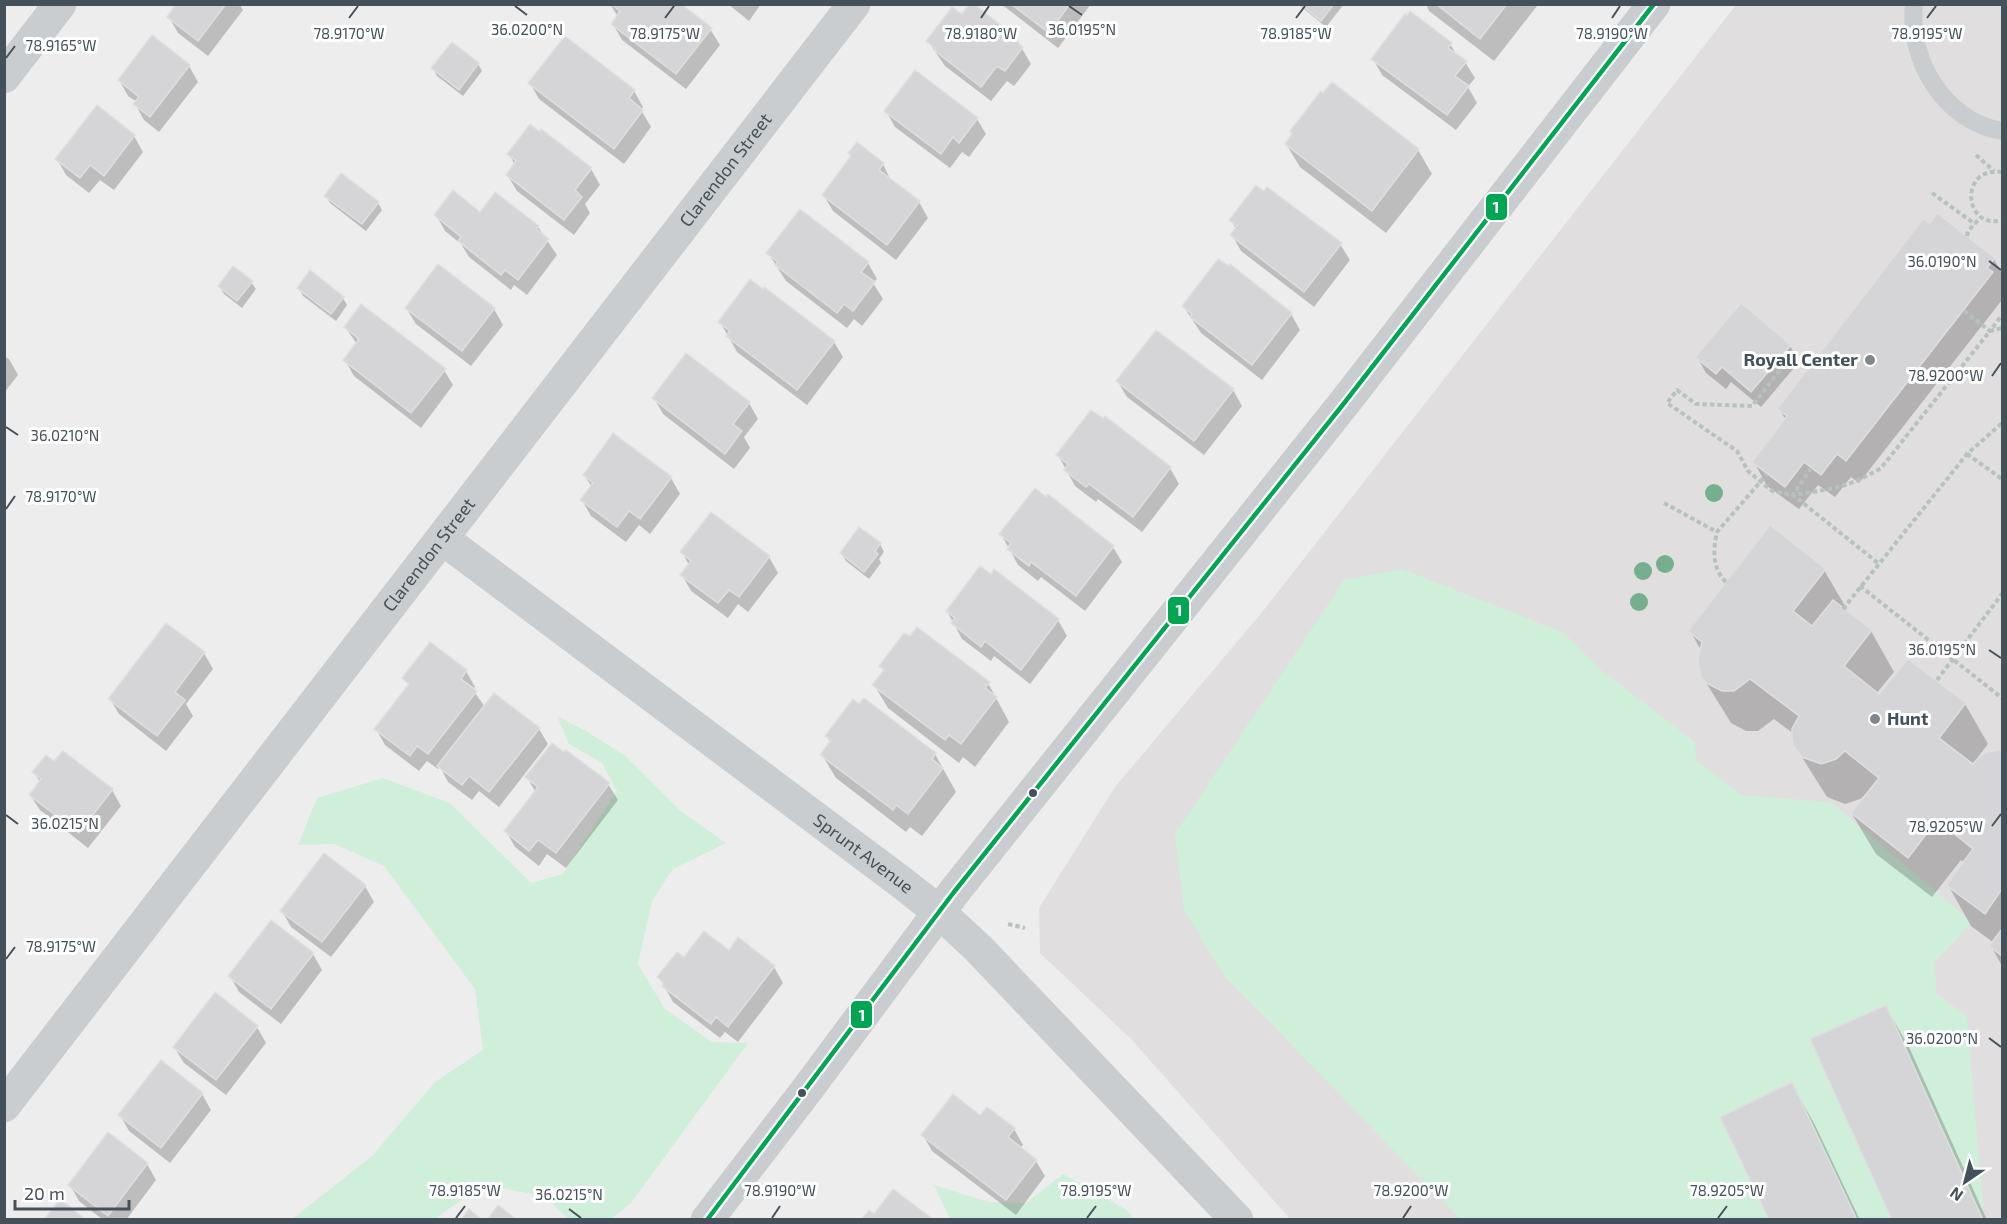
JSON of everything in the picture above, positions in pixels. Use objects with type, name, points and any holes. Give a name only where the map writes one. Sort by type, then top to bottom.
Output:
[{"type":"street","points":[[4,77],[60,4]]},
{"type":"street","name":"Clarendon Street","points":[[4,1106],[854,4]]},
{"type":"street","points":[[707,1220],[939,912],[1345,402],[1646,7]]},
{"type":"street","name":"Sprunt Avenue","points":[[443,539],[691,723],[939,912],[978,948],[1237,1220]]},
{"type":"lane","points":[[1914,4],[1912,20],[1916,48],[1926,74],[1943,97],[1966,117],[1994,130],[2002,131]]},
{"type":"path","points":[[2002,172],[1994,171],[1978,178],[1971,190],[1973,207],[1981,217],[1994,223],[2002,220]]},
{"type":"path","points":[[1932,193],[1975,224]]},
{"type":"path","points":[[1967,236],[1968,231],[1981,217]]},
{"type":"path","points":[[1964,311],[1990,331]]},
{"type":"path","points":[[1779,359],[1784,365],[1752,406],[1696,404],[1677,390],[1667,403],[1737,451],[1748,471],[1772,491],[1793,495],[1838,488],[1858,482],[1881,468],[2002,315]]},
{"type":"path","points":[[1990,331],[2002,328]]},
{"type":"path","points":[[1843,609],[1966,454],[2002,423]]},
{"type":"path","points":[[1966,454],[2002,479]]},
{"type":"path","points":[[1793,495],[1811,468]]},
{"type":"path","points":[[1726,582],[1720,576],[1715,562],[1714,544],[1717,532],[1767,474]]},
{"type":"path","points":[[1793,495],[1878,563]]},
{"type":"path","points":[[1664,503],[1717,532]]},
{"type":"path","points":[[1860,586],[2002,698]]},
{"type":"path","points":[[1937,680],[2002,594]]},
{"type":"shaded area","points":[[1736,5],[2002,5],[2002,1219],[1290,1219],[1132,1040],[1040,953],[1039,908],[1115,787],[1263,611]]},
{"type":"green space","points":[[1402,569],[1564,633],[1602,671],[1695,742],[1696,760],[1741,795],[1831,802],[1972,922],[1935,962],[1936,994],[1967,1016],[1984,1219],[1460,1219],[1222,973],[1184,909],[1175,834],[1344,580]]},
{"type":"green space","points":[[557,716],[624,755],[679,810],[726,843],[673,869],[652,901],[638,964],[665,1009],[712,1042],[748,1043],[631,1203],[611,1219],[568,1219],[544,1196],[482,1185],[435,1219],[292,1219],[372,1156],[435,1082],[483,1050],[475,989],[384,866],[334,844],[298,845],[317,798],[383,778],[450,803],[531,883],[563,874],[617,791],[602,763],[569,744]]},
{"type":"green space","points":[[1063,1174],[1127,1210],[1134,1219],[950,1219],[934,1185],[989,1202],[1026,1203]]},
{"type":"building","points":[[176,4],[226,4],[198,41],[167,17]]},
{"type":"building","points":[[611,4],[681,4],[712,28],[676,74],[611,24],[620,11]]},
{"type":"building","points":[[969,4],[974,4],[1018,39],[1016,41],[1023,47],[1005,71],[997,66],[981,87],[926,41],[952,7],[962,14]]},
{"type":"building","points":[[1011,4],[1070,4],[1049,33]]},
{"type":"building","points":[[1300,4],[1334,4],[1321,21]]},
{"type":"building","points":[[1436,4],[1507,4],[1480,39]]},
{"type":"building","points":[[1410,11],[1452,43],[1448,48],[1467,61],[1455,76],[1469,86],[1447,115],[1371,59],[1405,14],[1407,15]]},
{"type":"building","points":[[152,35],[190,65],[150,117],[133,104],[139,97],[118,80]]},
{"type":"building","points":[[565,36],[635,90],[629,98],[643,110],[614,149],[528,83]]},
{"type":"building","points":[[452,42],[479,63],[459,90],[431,68]]},
{"type":"building","points":[[915,70],[978,118],[959,143],[953,137],[941,154],[884,111]]},
{"type":"building","points":[[1332,82],[1419,149],[1372,211],[1285,144],[1292,134],[1290,131],[1321,91],[1323,93]]},
{"type":"building","points":[[97,105],[135,135],[104,176],[90,165],[80,178],[55,159]]},
{"type":"building","points":[[530,124],[540,132],[541,129],[592,168],[575,190],[582,197],[564,220],[506,175],[516,161],[507,154]]},
{"type":"building","points":[[857,142],[884,163],[879,170],[920,201],[887,245],[822,195],[851,156],[848,153]]},
{"type":"building","points":[[341,173],[379,202],[362,224],[324,196]]},
{"type":"building","points":[[1256,185],[1264,191],[1267,187],[1342,243],[1304,292],[1230,235],[1237,226],[1229,220]]},
{"type":"building","points":[[453,190],[480,212],[495,192],[539,226],[536,229],[549,239],[518,280],[505,270],[501,275],[458,241],[461,237],[434,215]]},
{"type":"building","points":[[800,209],[869,262],[861,272],[875,282],[853,311],[844,304],[837,313],[775,265],[778,262],[766,253]]},
{"type":"building","name":"Royall Center","points":[[1937,213],[1995,258],[1987,268],[1993,272],[1846,461],[1837,454],[1821,475],[1804,462],[1785,487],[1752,462],[1787,416],[1777,409],[1923,219],[1930,223]]},
{"type":"building","points":[[1218,259],[1229,266],[1230,264],[1292,313],[1252,365],[1190,317],[1192,314],[1182,306]]},
{"type":"building","points":[[438,264],[495,308],[462,351],[405,308]]},
{"type":"building","points":[[233,266],[253,281],[237,301],[218,286]]},
{"type":"building","points":[[310,270],[344,297],[331,314],[297,288]]},
{"type":"building","points":[[750,279],[835,341],[797,390],[726,336],[730,331],[718,322]]},
{"type":"building","points":[[1741,303],[1791,345],[1751,392],[1722,367],[1716,374],[1695,357]]},
{"type":"building","points":[[361,304],[446,369],[411,413],[343,360],[359,339],[344,327]]},
{"type":"building","points":[[1156,330],[1234,389],[1194,441],[1116,381]]},
{"type":"building","points":[[686,353],[750,402],[733,424],[742,431],[725,454],[652,398]]},
{"type":"building","points":[[1091,410],[1103,418],[1105,416],[1171,467],[1133,517],[1089,484],[1086,487],[1064,470],[1068,464],[1056,455]]},
{"type":"building","points":[[613,433],[672,477],[640,519],[629,511],[617,527],[580,500],[593,483],[583,475]]},
{"type":"building","points":[[1035,488],[1046,497],[1048,494],[1114,546],[1076,596],[1031,562],[1029,566],[1007,549],[1011,543],[999,534]]},
{"type":"building","points":[[711,512],[770,556],[739,597],[729,590],[718,603],[680,575],[691,561],[680,552]]},
{"type":"building","name":"Hunt","points":[[1770,525],[1826,569],[1793,611],[1812,626],[1833,600],[1872,630],[1844,666],[1879,694],[1908,659],[1966,703],[1939,738],[1973,764],[1987,752],[2002,750],[2002,889],[1985,914],[1946,885],[1973,849],[1937,820],[1908,858],[1851,813],[1879,778],[1845,751],[1836,759],[1821,764],[1802,757],[1794,747],[1792,740],[1792,729],[1799,716],[1750,679],[1734,691],[1722,691],[1706,683],[1701,677],[1698,660],[1702,642],[1688,631]]},
{"type":"building","points":[[859,527],[881,543],[875,551],[878,554],[864,572],[840,553]]},
{"type":"building","points":[[980,566],[991,574],[994,569],[1059,619],[1021,670],[985,641],[981,647],[951,623],[955,618],[946,611]]},
{"type":"building","points":[[166,623],[205,652],[175,692],[185,700],[157,736],[108,699]]},
{"type":"building","points":[[917,627],[990,682],[985,688],[997,697],[961,744],[949,735],[945,740],[872,685],[884,670],[879,666],[904,633],[910,636]]},
{"type":"building","points":[[430,642],[467,670],[461,679],[477,691],[428,754],[417,746],[410,756],[374,729],[409,684],[402,678]]},
{"type":"building","points":[[494,693],[540,728],[489,792],[469,776],[462,785],[437,766]]},
{"type":"building","points":[[864,698],[936,753],[932,759],[943,768],[908,814],[896,805],[893,810],[820,755],[831,740],[825,736],[853,699],[859,704]]},
{"type":"building","points":[[552,743],[564,752],[566,750],[610,783],[556,853],[538,840],[529,851],[504,831],[538,787],[525,777]]},
{"type":"building","points":[[63,751],[113,789],[79,833],[29,795],[41,779],[32,772],[46,755],[54,761]]},
{"type":"building","points":[[324,853],[366,885],[322,942],[280,911]]},
{"type":"building","points":[[271,920],[314,953],[271,1009],[228,976]]},
{"type":"building","points":[[2002,929],[2002,956],[1989,946]]},
{"type":"building","points":[[704,931],[729,950],[738,937],[775,966],[728,1027],[716,1017],[711,1024],[662,986],[664,983],[657,977],[677,952],[684,957]]},
{"type":"building","points":[[215,992],[258,1026],[216,1080],[173,1047]]},
{"type":"building","points":[[1886,1005],[1983,1220],[1892,1220],[1810,1039]]},
{"type":"building","points":[[161,1060],[203,1093],[161,1148],[118,1115]]},
{"type":"building","points":[[1792,1082],[1857,1220],[1769,1220],[1720,1117]]},
{"type":"building","points":[[953,1094],[980,1115],[987,1107],[1015,1128],[1008,1137],[1037,1160],[1006,1200],[921,1135]]},
{"type":"building","points":[[108,1132],[148,1163],[108,1216],[68,1185]]},
{"type":"building","points":[[893,1189],[934,1220],[861,1220],[869,1210],[874,1214]]},
{"type":"building","points":[[60,1199],[86,1220],[44,1220]]},
{"type":"building","points":[[498,1205],[517,1220],[487,1220]]},
{"type":"building","points":[[469,1209],[482,1220],[461,1220]]},
{"type":"transit line","name":"1","points":[[707,1220],[954,892],[1345,402],[1654,4]]},
{"type":"place","name":"Royall Center","points":[[1870,360]]},
{"type":"place","name":"Hunt","points":[[1875,719]]}]
